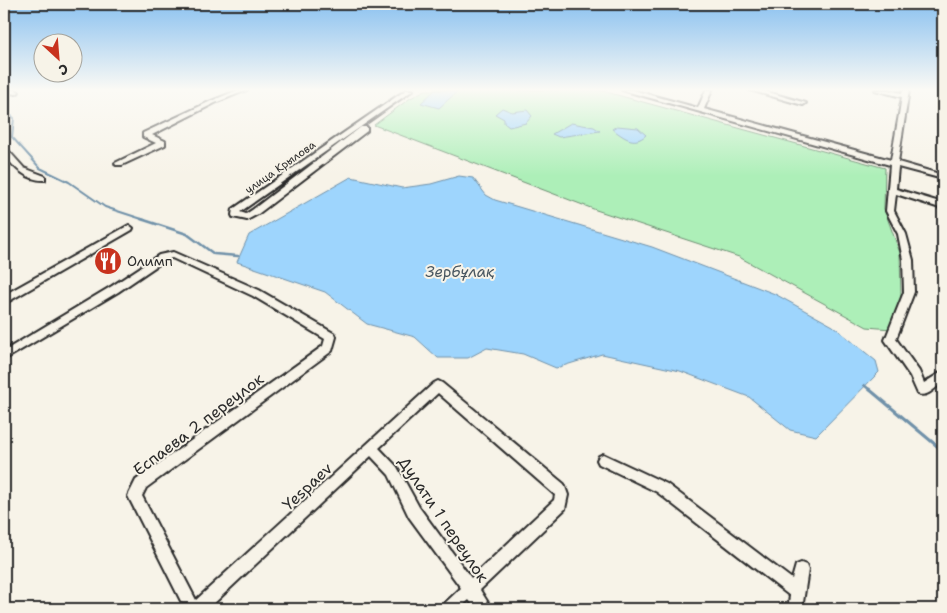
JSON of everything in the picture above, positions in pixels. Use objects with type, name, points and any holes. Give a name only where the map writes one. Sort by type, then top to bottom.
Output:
[{"type":"street","points":[[119,163],[162,143],[146,135],[179,119]]},
{"type":"street","name":"улица Крылова","points":[[364,129],[255,212],[247,217],[238,217],[236,211],[369,119]]},
{"type":"street","points":[[732,119],[943,177]]},
{"type":"street","points":[[902,119],[894,163],[890,211],[902,234],[908,260],[909,292],[890,340],[915,374],[922,391],[943,376]]},
{"type":"street","points":[[4,151],[21,170],[42,178]]},
{"type":"street","points":[[892,190],[943,206]]},
{"type":"street","points":[[4,300],[128,228]]},
{"type":"street","name":"Еспаева 2 переулок","points":[[4,356],[115,290],[162,257],[173,255],[256,293],[331,337],[328,348],[140,484],[135,496],[193,609]]},
{"type":"street","name":"Yespaev","points":[[197,609],[438,386],[559,488],[562,495],[560,504],[470,588]]},
{"type":"street","name":"Дулати 1 переулок","points":[[372,449],[393,471],[414,512],[485,609]]},
{"type":"street","points":[[602,460],[662,488],[798,592]]},
{"type":"street","points":[[795,609],[801,570]]},
{"type":"street","points":[[449,609],[470,588]]},
{"type":"green space","points":[[383,119],[704,119],[885,168],[884,209],[900,253],[901,297],[891,329],[867,327],[739,257],[596,210],[374,125]]},
{"type":"water","points":[[504,119],[530,119],[526,123],[509,127],[504,123]]},
{"type":"water","points":[[571,123],[594,127],[600,131],[559,137],[552,134]]},
{"type":"water","points":[[617,126],[638,128],[646,135],[637,140],[628,139],[612,129]]},
{"type":"water","name":"Зербұлақ","points":[[459,176],[473,178],[486,195],[495,200],[652,247],[775,294],[833,326],[876,361],[879,372],[816,436],[790,430],[749,397],[680,371],[602,354],[556,368],[523,354],[487,348],[468,358],[438,358],[415,337],[367,324],[325,292],[237,262],[249,235],[351,177],[402,188],[431,184]]},
{"type":"waterway","points":[[14,119],[12,137],[40,168],[69,182],[105,207],[145,220]]},
{"type":"waterway","points":[[141,219],[187,234],[214,254],[238,256]]},
{"type":"waterway","points":[[864,385],[870,390]]},
{"type":"waterway","points":[[869,389],[943,451]]},
{"type":"place","name":"Олимп","points":[[108,261]]}]
